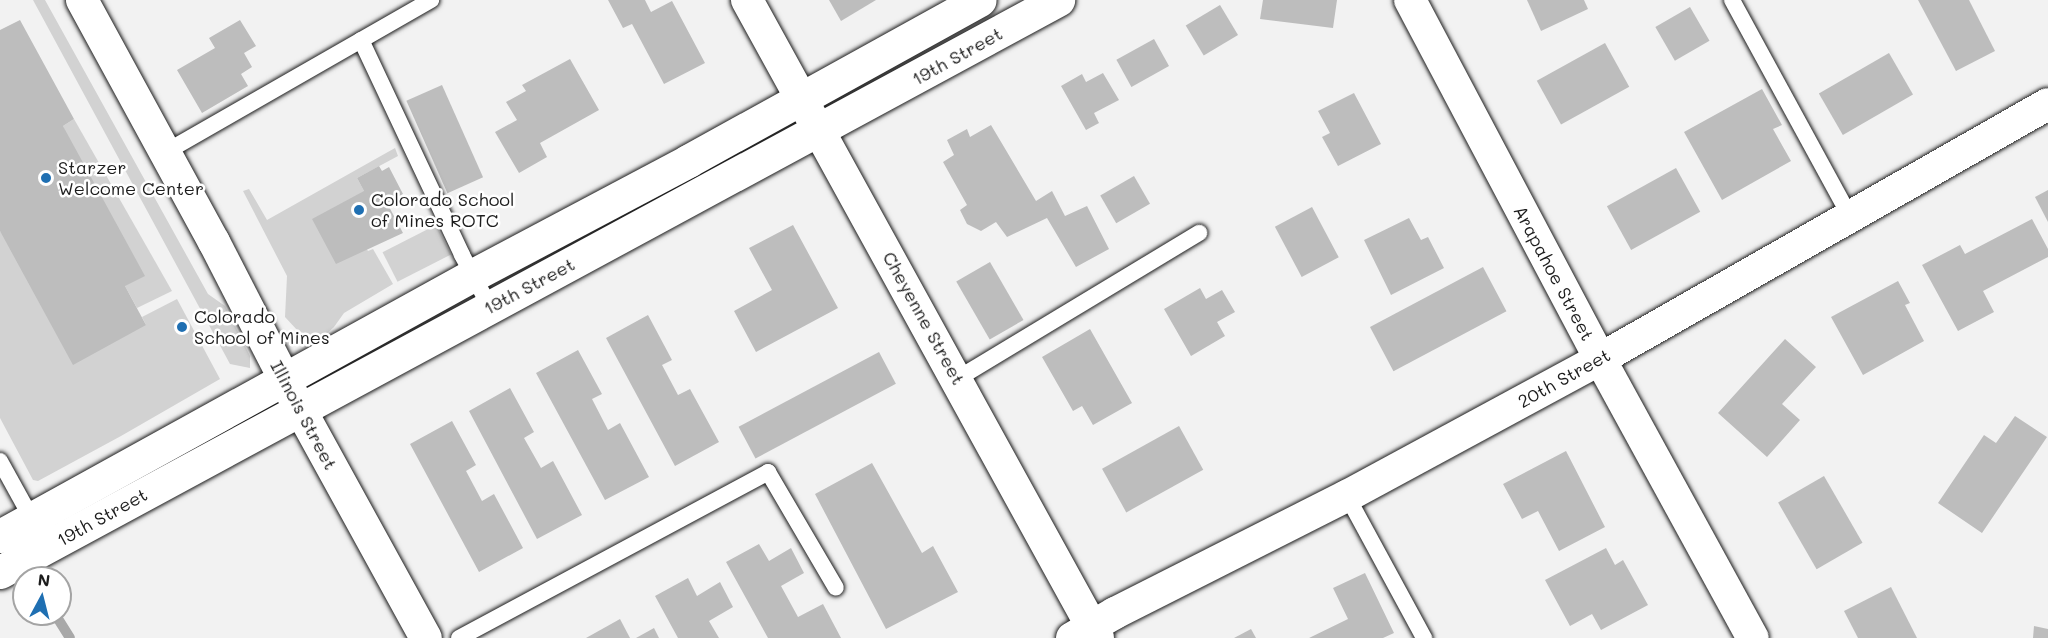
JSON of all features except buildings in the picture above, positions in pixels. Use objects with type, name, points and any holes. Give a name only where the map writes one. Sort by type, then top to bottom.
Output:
[{"type":"main road","name":"19th Street","points":[[0,536],[473,274],[981,0]]},
{"type":"main road","name":"19th Street","points":[[0,572],[1058,0]]},
{"type":"street","name":"Illinois Street","points":[[82,0],[214,242],[284,380],[426,638]]},
{"type":"street","name":"Cheyenne Street","points":[[747,0],[957,379],[1087,634]]},
{"type":"street","name":"Arapahoe Street","points":[[1410,0],[1600,359],[1753,638]]},
{"type":"street","name":"20th Street","points":[[1087,634],[1600,359],[2048,104]]},
{"type":"lane","points":[[164,153],[431,0]]},
{"type":"lane","points":[[1732,0],[1850,216]]},
{"type":"lane","points":[[361,40],[490,307]]},
{"type":"lane","points":[[957,379],[1199,233]]},
{"type":"lane","points":[[0,461],[32,519]]},
{"type":"lane","points":[[459,638],[768,472],[836,588]]},
{"type":"lane","points":[[1347,496],[1424,638]]},
{"type":"shaded area","points":[[33,0],[45,0],[208,294],[225,306],[250,356],[250,368],[230,364]]},
{"type":"shaded area","points":[[74,119],[172,291],[137,308],[125,286],[63,126]]},
{"type":"shaded area","points":[[395,148],[398,156],[357,178],[364,191],[366,248],[368,251],[373,249],[393,284],[344,313],[323,337],[316,339],[306,336],[285,317],[287,276],[243,191],[249,189],[267,220]]},
{"type":"shaded area","points":[[436,225],[451,254],[398,282],[383,252]]},
{"type":"shaded area","points":[[0,231],[146,325],[142,317],[177,299],[220,379],[38,481],[33,480],[0,418]]},
{"type":"waterway","points":[[62,626],[70,638]]},
{"type":"place","name":"Starzer Welcome Center","points":[[46,178]]},
{"type":"place","name":"Colorado School of Mines ROTC","points":[[359,210]]},
{"type":"place","name":"Colorado School of Mines","points":[[182,327]]}]
